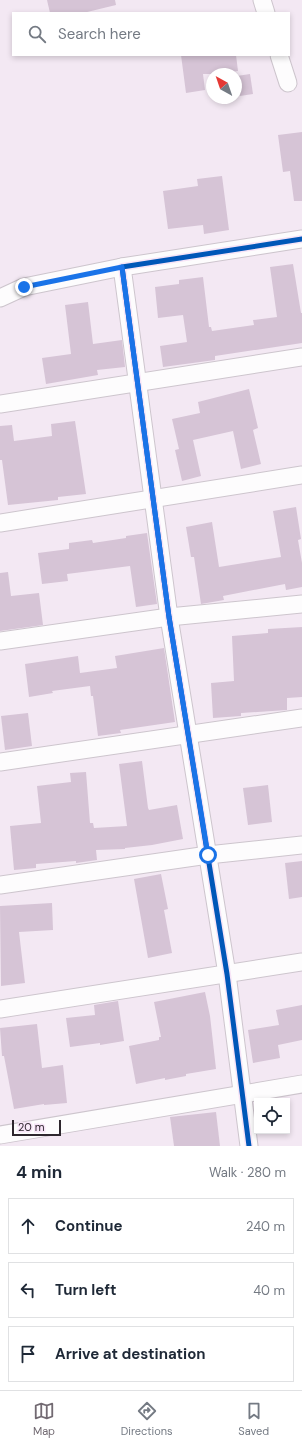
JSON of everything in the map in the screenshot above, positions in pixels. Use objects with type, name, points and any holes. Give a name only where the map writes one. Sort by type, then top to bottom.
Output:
[{"type":"street","points":[[262,0],[266,12]]},
{"type":"street","points":[[279,56],[288,83]]},
{"type":"street","points":[[0,298],[24,287],[122,267],[302,239]]},
{"type":"street","points":[[122,267],[169,617],[227,974],[249,1146]]},
{"type":"street","points":[[0,404],[302,357]]},
{"type":"street","points":[[0,523],[302,475]]},
{"type":"street","points":[[0,641],[169,617],[302,604]]},
{"type":"street","points":[[0,762],[302,718]]},
{"type":"street","points":[[0,885],[208,855],[302,845]]},
{"type":"street","points":[[0,1009],[302,962]]},
{"type":"street","points":[[0,1135],[302,1084]]},
{"type":"building","points":[[47,0],[115,0],[116,5],[87,12],[50,12]]},
{"type":"building","points":[[181,56],[236,56],[238,68],[206,68],[206,74],[203,74],[205,90],[186,93]]},
{"type":"building","points":[[250,74],[253,94],[242,96],[242,75]]},
{"type":"building","points":[[302,132],[302,201],[294,201],[290,171],[283,172],[278,135]]},
{"type":"building","points":[[222,176],[229,230],[204,234],[203,225],[168,229],[163,191],[198,186],[197,179]]},
{"type":"building","points":[[293,264],[302,313],[302,343],[215,356],[215,360],[163,367],[160,346],[187,342],[183,315],[158,318],[155,287],[179,284],[179,280],[203,277],[209,327],[211,327],[212,331],[254,325],[253,320],[277,317],[270,267]]},
{"type":"building","points":[[88,302],[93,344],[122,340],[125,367],[97,370],[98,375],[46,384],[42,358],[71,354],[65,305]]},
{"type":"building","points":[[249,389],[258,428],[253,430],[261,464],[241,469],[233,431],[193,440],[201,476],[182,481],[175,450],[179,449],[172,419],[200,413],[198,402]]},
{"type":"building","points":[[75,421],[86,494],[58,497],[58,500],[8,505],[2,460],[0,460],[0,426],[12,425],[14,441],[52,436],[51,424]]},
{"type":"building","points":[[296,507],[301,539],[298,540],[302,563],[302,587],[286,590],[285,584],[223,596],[224,600],[201,604],[194,557],[191,557],[186,527],[212,522],[219,567],[281,557],[273,511]]},
{"type":"building","points":[[147,533],[157,604],[136,607],[130,566],[67,574],[68,581],[42,584],[38,553],[69,549],[69,543],[92,540],[93,543]]},
{"type":"building","points":[[8,572],[11,596],[39,593],[43,625],[0,631],[0,573]]},
{"type":"building","points":[[302,627],[302,697],[287,698],[287,710],[241,713],[241,716],[213,718],[211,683],[234,681],[232,636],[268,633],[268,629]]},
{"type":"building","points":[[164,648],[175,722],[120,730],[121,733],[98,736],[93,696],[91,696],[90,686],[52,691],[53,693],[29,697],[25,664],[78,656],[80,673],[117,668],[115,656]]},
{"type":"building","points":[[28,713],[32,746],[5,750],[1,716]]},
{"type":"building","points":[[142,761],[149,810],[177,805],[183,839],[125,849],[96,850],[97,860],[76,863],[76,861],[36,864],[36,868],[14,870],[10,826],[41,823],[37,786],[71,782],[70,773],[86,772],[90,823],[93,823],[94,828],[127,826],[119,764]]},
{"type":"building","points":[[268,785],[272,822],[248,825],[243,788]]},
{"type":"building","points":[[302,861],[302,897],[289,899],[285,863]]},
{"type":"building","points":[[161,874],[168,909],[164,910],[172,953],[148,958],[134,879]]},
{"type":"building","points":[[52,903],[53,930],[19,932],[25,983],[1,986],[0,906]]},
{"type":"building","points":[[205,992],[210,1016],[216,1069],[186,1074],[186,1076],[165,1080],[165,1078],[136,1084],[129,1046],[159,1040],[159,1037],[161,1037],[154,1002]]},
{"type":"building","points":[[118,1001],[124,1041],[100,1045],[100,1043],[70,1047],[66,1018],[95,1015],[94,1005]]},
{"type":"building","points":[[302,1005],[302,1040],[278,1045],[280,1058],[253,1063],[248,1030],[279,1025],[276,1010]]},
{"type":"building","points":[[37,1024],[42,1068],[63,1065],[67,1103],[44,1104],[14,1109],[4,1056],[2,1056],[0,1028]]},
{"type":"building","points":[[216,1112],[220,1146],[174,1146],[170,1117]]},
{"type":"cycle path","points":[[249,1146],[227,974],[169,617],[122,267],[302,239]]},
{"type":"route","points":[[24,287],[122,267],[169,617],[208,855]]}]
